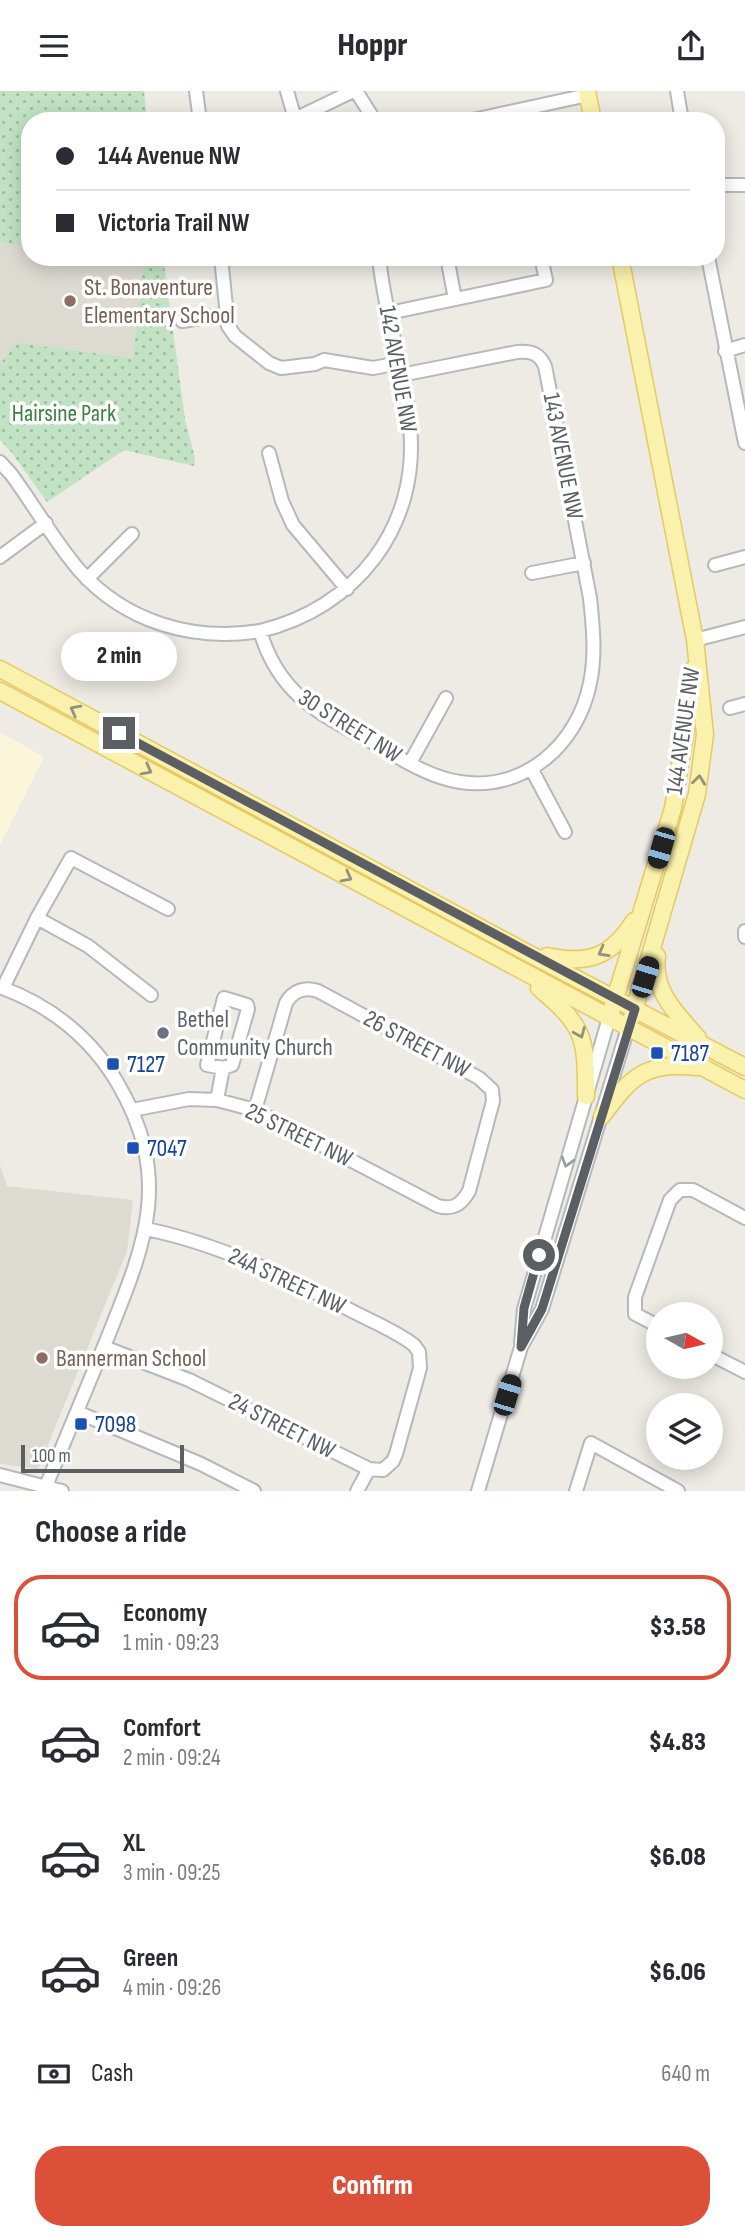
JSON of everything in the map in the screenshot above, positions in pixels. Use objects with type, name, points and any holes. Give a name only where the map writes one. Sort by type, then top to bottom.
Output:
[{"type":"main road","points":[[587,93],[591,112]]},
{"type":"main road","name":"144 AVENUE NW","points":[[622,266],[695,640],[705,734],[697,794],[663,917],[628,1028]]},
{"type":"main road","name":"144 AVENUE NW","points":[[609,1019],[673,808],[685,734],[695,640]]},
{"type":"main road","points":[[0,669],[745,1067]]},
{"type":"main road","points":[[0,691],[745,1090]]},
{"type":"main road","points":[[524,951],[567,961],[597,956],[612,948],[625,935],[646,901]]},
{"type":"main road","points":[[663,917],[656,961],[658,985],[676,1013],[705,1045]]},
{"type":"main road","points":[[516,968],[559,1005],[575,1023],[585,1046],[586,1096]]},
{"type":"main road","points":[[602,1116],[622,1089],[637,1076],[666,1067],[703,1068]]},
{"type":"street","points":[[196,91],[199,112]]},
{"type":"street","points":[[287,91],[293,112]]},
{"type":"street","points":[[311,112],[354,91],[368,112]]},
{"type":"street","points":[[677,91],[680,112]]},
{"type":"street","points":[[528,112],[587,93]]},
{"type":"street","points":[[725,185],[745,185]]},
{"type":"street","points":[[222,266],[229,326],[235,336],[269,363],[281,368],[315,364],[324,360],[373,368],[400,369]]},
{"type":"street","name":"142 AVENUE NW","points":[[260,631],[307,616],[347,589],[378,553],[396,518],[406,487],[411,440],[381,266]]},
{"type":"street","points":[[449,266],[455,299]]},
{"type":"street","points":[[389,313],[546,280],[543,266]]},
{"type":"street","points":[[710,266],[745,443]]},
{"type":"street","points":[[182,321],[227,314]]},
{"type":"street","points":[[725,351],[745,345]]},
{"type":"street","name":"143 AVENUE NW","points":[[400,369],[517,352],[535,353],[545,366],[590,598],[592,669],[586,697],[570,733],[552,754],[532,770]]},
{"type":"street","points":[[269,453],[282,501],[293,525],[347,589]]},
{"type":"street","points":[[0,462],[71,560],[88,579],[115,601],[162,625],[180,630],[211,634],[260,631]]},
{"type":"street","points":[[0,557],[46,523]]},
{"type":"street","points":[[88,579],[132,534]]},
{"type":"street","points":[[715,565],[745,557]]},
{"type":"street","points":[[533,573],[584,563]]},
{"type":"street","points":[[695,640],[745,627]]},
{"type":"street","name":"30 STREET NW","points":[[260,631],[267,655],[294,694],[329,719],[410,763],[447,779],[473,783],[500,781],[532,770]]},
{"type":"street","name":"30 STREET NW","points":[[410,763],[446,698]]},
{"type":"street","points":[[730,708],[745,704]]},
{"type":"street","points":[[532,770],[565,832]]},
{"type":"street","points":[[46,1486],[137,1264],[146,1229],[149,1175],[132,1109],[104,1063],[77,1032],[37,1004],[2,987],[71,858],[168,909]]},
{"type":"street","points":[[37,918],[88,946],[151,995]]},
{"type":"street","points":[[745,931],[745,937]]},
{"type":"street","name":"26 STREET NW","points":[[255,1110],[286,1003],[290,996],[299,990],[318,991],[480,1078],[492,1090],[492,1107],[469,1191],[457,1206]]},
{"type":"street","points":[[224,997],[247,1005],[248,1009],[232,1065],[223,1068],[207,1065],[224,997]]},
{"type":"street","name":"144 AVENUE NW","points":[[478,1491],[521,1347],[524,1308],[609,1019]]},
{"type":"street","name":"144 AVENUE NW","points":[[521,1347],[542,1309],[628,1028]]},
{"type":"street","points":[[217,1100],[223,1068]]},
{"type":"street","name":"25 STREET NW","points":[[132,1109],[173,1100],[217,1100],[255,1110],[438,1206],[457,1206]]},
{"type":"street","points":[[646,1320],[635,1314],[635,1297],[670,1200],[680,1190],[693,1191],[745,1218]]},
{"type":"street","name":"24A STREET NW","points":[[146,1229],[181,1237],[262,1265],[407,1340],[419,1352],[420,1368],[396,1454],[383,1470]]},
{"type":"street","name":"24 STREET NW","points":[[104,1347],[189,1380],[369,1469],[383,1470]]},
{"type":"street","points":[[723,1361],[745,1372]]},
{"type":"street","points":[[77,1412],[201,1464],[254,1491]]},
{"type":"street","points":[[576,1491],[591,1443],[678,1491]]},
{"type":"street","points":[[357,1491],[369,1469]]},
{"type":"street","points":[[0,1475],[62,1491]]},
{"type":"shaded area","name":"St. Bonaventure Elementary School","points":[[0,243],[21,245],[21,266],[143,266],[133,358],[17,344],[0,364]]},
{"type":"shaded area","points":[[0,732],[44,757],[0,845]]},
{"type":"shaded area","name":"Bannerman School","points":[[0,1165],[7,1186],[133,1200],[127,1251],[38,1469],[0,1464]]},
{"type":"green space","points":[[0,91],[144,91],[146,112],[21,112],[21,245],[0,243]]},
{"type":"green space","name":"Hairsine Park","points":[[143,266],[164,266],[185,419],[195,458],[194,466],[124,450],[47,502],[0,440],[0,364],[17,343],[133,358]]},
{"type":"place","name":"St. Bonaventure Elementary School","points":[[70,301]]},
{"type":"place","name":"Bethel Community Church","points":[[163,1033]]},
{"type":"place","name":"7187","points":[[657,1053]]},
{"type":"place","name":"7127","points":[[113,1064]]},
{"type":"place","name":"7047","points":[[133,1148]]},
{"type":"place","name":"Bannerman School","points":[[42,1358]]},
{"type":"place","name":"7098","points":[[81,1424]]},
{"type":"route","points":[[119,733],[635,1009],[542,1309],[521,1347],[524,1308],[539,1255]]}]
